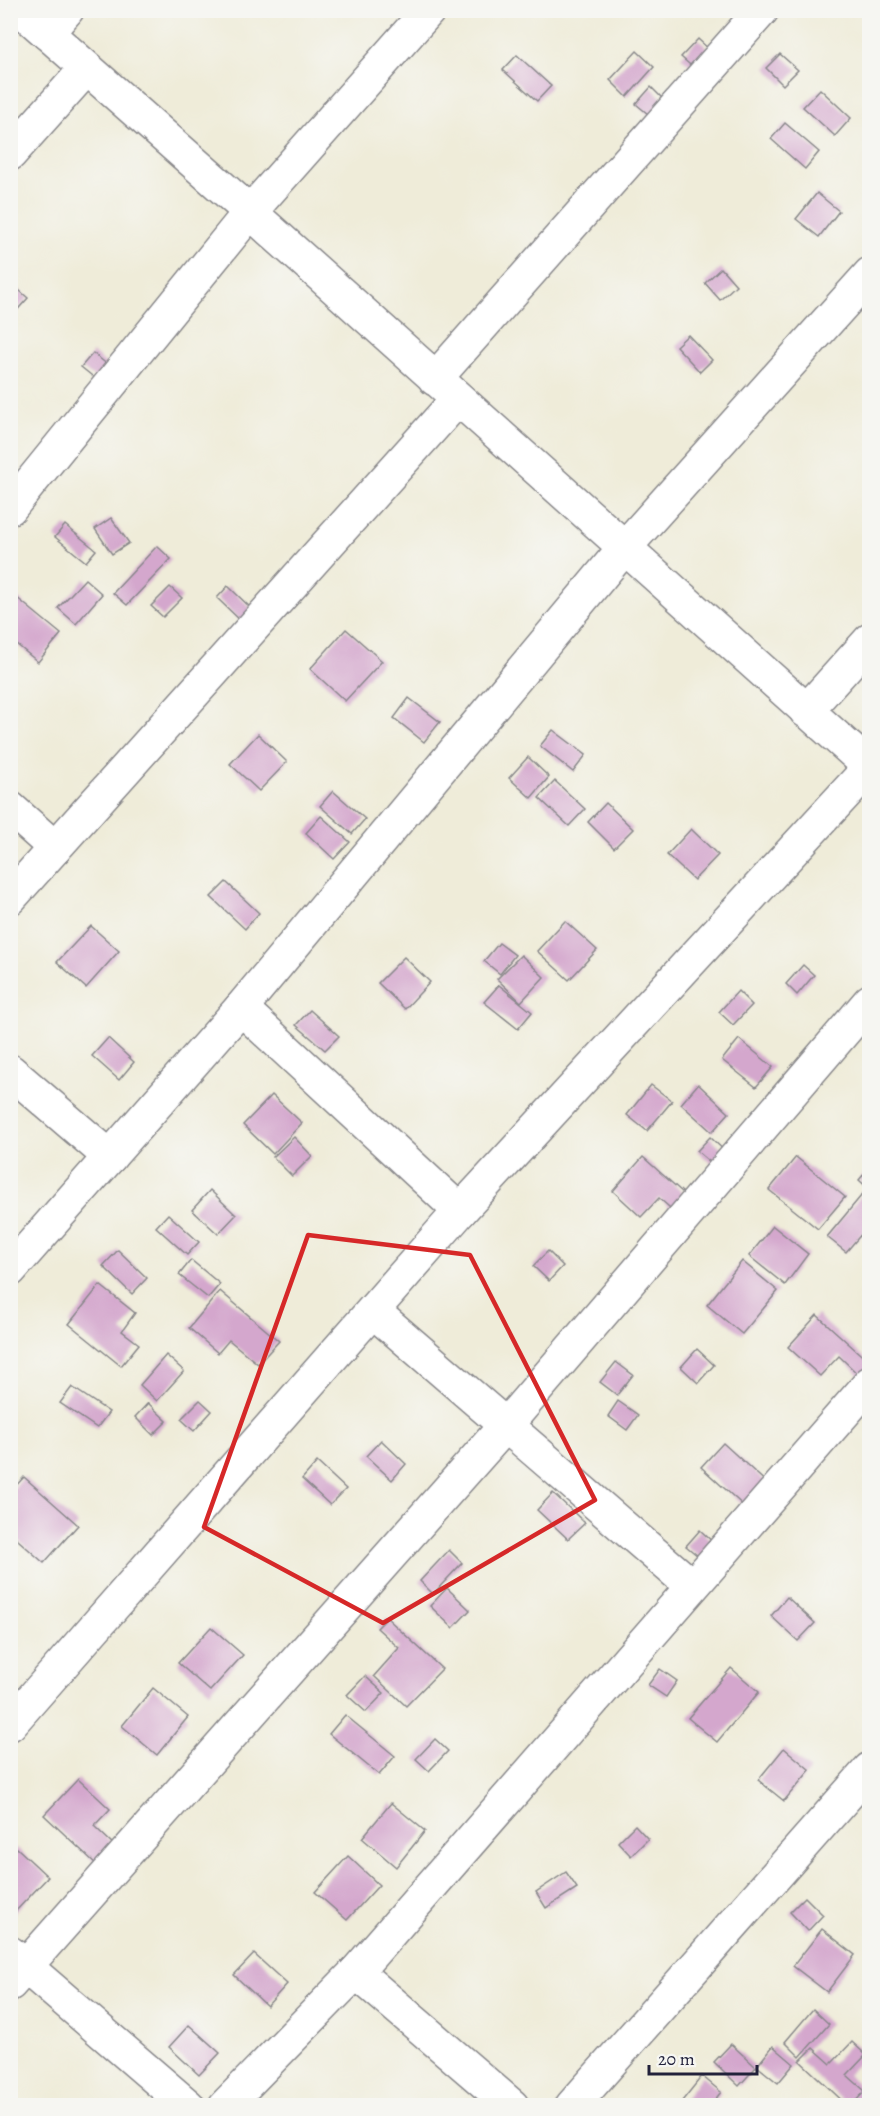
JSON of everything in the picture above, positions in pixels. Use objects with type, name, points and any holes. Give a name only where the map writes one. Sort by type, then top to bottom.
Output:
[{"type":"street","points":[[10,1724],[460,1211],[870,767],[250,212],[86,69],[57,22],[21,10]]},
{"type":"street","points":[[10,508],[250,212],[429,10]]},
{"type":"street","points":[[10,898],[446,389],[762,10]]},
{"type":"street","points":[[10,154],[86,69]]},
{"type":"street","points":[[10,1270],[240,1008],[625,547],[870,274]]},
{"type":"street","points":[[806,711],[870,640]]},
{"type":"street","points":[[10,808],[55,848]]},
{"type":"street","points":[[188,2106],[16,1968],[506,1425],[870,1001]]},
{"type":"street","points":[[240,1008],[460,1211]]},
{"type":"street","points":[[10,1071],[110,1157]]},
{"type":"street","points":[[373,1311],[692,1586]]},
{"type":"street","points":[[225,2106],[356,1972],[870,1383]]},
{"type":"street","points":[[572,2106],[870,1769]]},
{"type":"street","points":[[356,1972],[512,2106]]},
{"type":"highlighted area","points":[[308,1235],[470,1255],[595,1500],[383,1623],[204,1527]]},
{"type":"building","points":[[698,39],[713,53],[696,70],[681,57]]},
{"type":"building","points":[[637,51],[654,67],[627,97],[610,80]]},
{"type":"building","points":[[780,54],[798,70],[783,85],[766,68]]},
{"type":"building","points":[[517,55],[551,86],[537,101],[503,70]]},
{"type":"building","points":[[651,87],[668,104],[654,119],[636,104]]},
{"type":"building","points":[[820,89],[851,118],[835,136],[803,107]]},
{"type":"building","points":[[785,123],[819,152],[805,169],[771,139]]},
{"type":"building","points":[[817,193],[839,211],[819,237],[796,219]]},
{"type":"building","points":[[721,268],[736,285],[720,300],[705,283]]},
{"type":"building","points":[[12,284],[28,298],[10,318],[10,285]]},
{"type":"building","points":[[688,335],[712,360],[700,372],[676,346]]},
{"type":"building","points":[[93,353],[124,378],[112,392],[81,367]]},
{"type":"building","points":[[111,518],[129,543],[112,554],[95,529]]},
{"type":"building","points":[[65,525],[96,550],[86,562],[55,537]]},
{"type":"building","points":[[157,546],[171,559],[127,605],[113,593]]},
{"type":"building","points":[[85,579],[102,594],[76,624],[58,608]]},
{"type":"building","points":[[228,586],[254,611],[243,623],[217,598]]},
{"type":"building","points":[[170,587],[182,598],[163,617],[151,606]]},
{"type":"building","points":[[10,592],[61,634],[38,662],[10,639]]},
{"type":"building","points":[[346,629],[382,661],[345,701],[310,669]]},
{"type":"building","points":[[409,698],[440,722],[424,742],[394,718]]},
{"type":"building","points":[[553,730],[586,755],[573,772],[540,746]]},
{"type":"building","points":[[258,734],[287,762],[259,791],[230,764]]},
{"type":"building","points":[[528,757],[549,777],[531,798],[509,778]]},
{"type":"building","points":[[555,781],[585,809],[569,826],[539,798]]},
{"type":"building","points":[[333,791],[365,819],[352,834],[320,806]]},
{"type":"building","points":[[606,803],[633,829],[614,848],[588,822]]},
{"type":"building","points":[[321,816],[350,842],[334,859],[306,833]]},
{"type":"building","points":[[691,829],[718,855],[694,880],[667,855]]},
{"type":"building","points":[[226,882],[259,913],[245,929],[211,897]]},
{"type":"building","points":[[565,921],[597,950],[569,980],[537,951]]},
{"type":"building","points":[[91,926],[119,951],[86,988],[57,962]]},
{"type":"building","points":[[499,943],[515,955],[500,974],[484,961]]},
{"type":"building","points":[[521,955],[544,977],[521,1002],[497,979]]},
{"type":"building","points":[[404,957],[430,982],[405,1009],[378,983]]},
{"type":"building","points":[[803,965],[814,975],[797,995],[786,984]]},
{"type":"building","points":[[499,985],[532,1012],[518,1029],[484,1002]]},
{"type":"building","points":[[738,991],[752,1005],[733,1025],[719,1012]]},
{"type":"building","points":[[310,1010],[339,1036],[325,1050],[296,1025]]},
{"type":"building","points":[[108,1038],[134,1062],[119,1080],[92,1056]]},
{"type":"building","points":[[739,1039],[773,1067],[756,1087],[722,1060]]},
{"type":"building","points":[[698,1084],[729,1113],[712,1132],[681,1104]]},
{"type":"building","points":[[651,1085],[672,1101],[647,1131],[627,1115]]},
{"type":"building","points":[[272,1095],[302,1123],[273,1154],[243,1125]]},
{"type":"building","points":[[294,1137],[312,1156],[292,1176],[273,1157]]},
{"type":"building","points":[[710,1137],[729,1155],[717,1168],[697,1151]]},
{"type":"building","points":[[643,1157],[692,1201],[678,1215],[659,1198],[641,1217],[613,1191]]},
{"type":"building","points":[[796,1157],[845,1197],[818,1229],[769,1190]]},
{"type":"building","points":[[870,1167],[870,1190],[859,1180]]},
{"type":"building","points":[[210,1190],[236,1215],[218,1234],[192,1210]]},
{"type":"building","points":[[866,1190],[870,1193],[870,1224],[846,1252],[827,1237]]},
{"type":"building","points":[[168,1214],[199,1242],[187,1255],[156,1227]]},
{"type":"building","points":[[773,1226],[808,1254],[785,1285],[749,1256]]},
{"type":"building","points":[[118,1250],[147,1278],[132,1294],[103,1266]]},
{"type":"building","points":[[548,1251],[563,1266],[549,1281],[533,1266]]},
{"type":"building","points":[[191,1260],[220,1284],[208,1298],[179,1275]]},
{"type":"building","points":[[742,1261],[778,1291],[742,1334],[707,1305]]},
{"type":"building","points":[[100,1285],[135,1313],[122,1331],[139,1344],[121,1366],[69,1324]]},
{"type":"building","points":[[220,1291],[279,1341],[258,1364],[229,1340],[218,1353],[189,1328]]},
{"type":"building","points":[[817,1315],[870,1363],[870,1371],[863,1379],[839,1356],[820,1376],[788,1347]]},
{"type":"building","points":[[697,1349],[714,1365],[698,1383],[681,1367]]},
{"type":"building","points":[[166,1355],[184,1371],[157,1401],[140,1385]]},
{"type":"building","points":[[616,1362],[633,1375],[617,1395],[600,1382]]},
{"type":"building","points":[[72,1387],[109,1412],[97,1428],[60,1403]]},
{"type":"building","points":[[200,1400],[212,1411],[194,1431],[181,1419]]},
{"type":"building","points":[[618,1401],[638,1415],[627,1430],[608,1416]]},
{"type":"building","points":[[148,1403],[167,1421],[153,1435],[135,1417]]},
{"type":"building","points":[[381,1440],[406,1464],[392,1480],[366,1456]]},
{"type":"building","points":[[723,1443],[769,1485],[747,1509],[701,1467]]},
{"type":"building","points":[[317,1462],[346,1489],[330,1505],[302,1479]]},
{"type":"building","points":[[24,1477],[78,1525],[44,1563],[10,1533],[10,1492]]},
{"type":"building","points":[[553,1493],[585,1523],[568,1539],[537,1510]]},
{"type":"building","points":[[700,1530],[717,1546],[704,1561],[686,1546]]},
{"type":"building","points":[[449,1550],[462,1563],[433,1594],[420,1581]]},
{"type":"building","points":[[447,1588],[470,1610],[453,1628],[430,1606]]},
{"type":"building","points":[[787,1597],[815,1623],[798,1641],[771,1616]]},
{"type":"building","points":[[387,1618],[442,1669],[406,1706],[374,1676],[399,1648],[377,1628]]},
{"type":"building","points":[[211,1627],[243,1655],[210,1691],[178,1663]]},
{"type":"building","points":[[731,1668],[759,1692],[717,1742],[688,1718]]},
{"type":"building","points":[[660,1669],[677,1681],[666,1697],[648,1685]]},
{"type":"building","points":[[365,1676],[384,1693],[366,1712],[347,1695]]},
{"type":"building","points":[[153,1688],[188,1717],[157,1755],[122,1726]]},
{"type":"building","points":[[345,1715],[395,1756],[379,1775],[329,1734]]},
{"type":"building","points":[[435,1739],[448,1751],[429,1771],[416,1759]]},
{"type":"building","points":[[784,1748],[810,1770],[784,1801],[758,1780]]},
{"type":"building","points":[[78,1779],[110,1809],[94,1826],[115,1846],[97,1865],[44,1815]]},
{"type":"building","points":[[391,1803],[425,1831],[396,1867],[362,1838]]},
{"type":"building","points":[[635,1825],[648,1839],[631,1856],[618,1842]]},
{"type":"building","points":[[17,1848],[48,1877],[13,1914],[10,1912],[10,1855]]},
{"type":"building","points":[[348,1856],[379,1885],[347,1920],[315,1892]]},
{"type":"building","points":[[566,1872],[577,1888],[546,1908],[536,1892]]},
{"type":"building","points":[[805,1897],[823,1915],[808,1931],[790,1912]]},
{"type":"building","points":[[822,1929],[855,1955],[827,1992],[793,1966]]},
{"type":"building","points":[[254,1954],[287,1984],[267,2006],[234,1975]]},
{"type":"building","points":[[813,2009],[829,2024],[800,2057],[785,2042]]},
{"type":"building","points":[[189,2025],[220,2053],[199,2075],[169,2047]]},
{"type":"building","points":[[852,2042],[866,2055],[847,2075],[865,2091],[851,2106],[848,2106],[800,2061],[813,2048],[831,2064]]},
{"type":"building","points":[[731,2044],[756,2067],[739,2086],[714,2062]]},
{"type":"building","points":[[773,2046],[794,2064],[778,2083],[757,2066]]},
{"type":"building","points":[[702,2076],[721,2092],[710,2106],[678,2106]]}]
